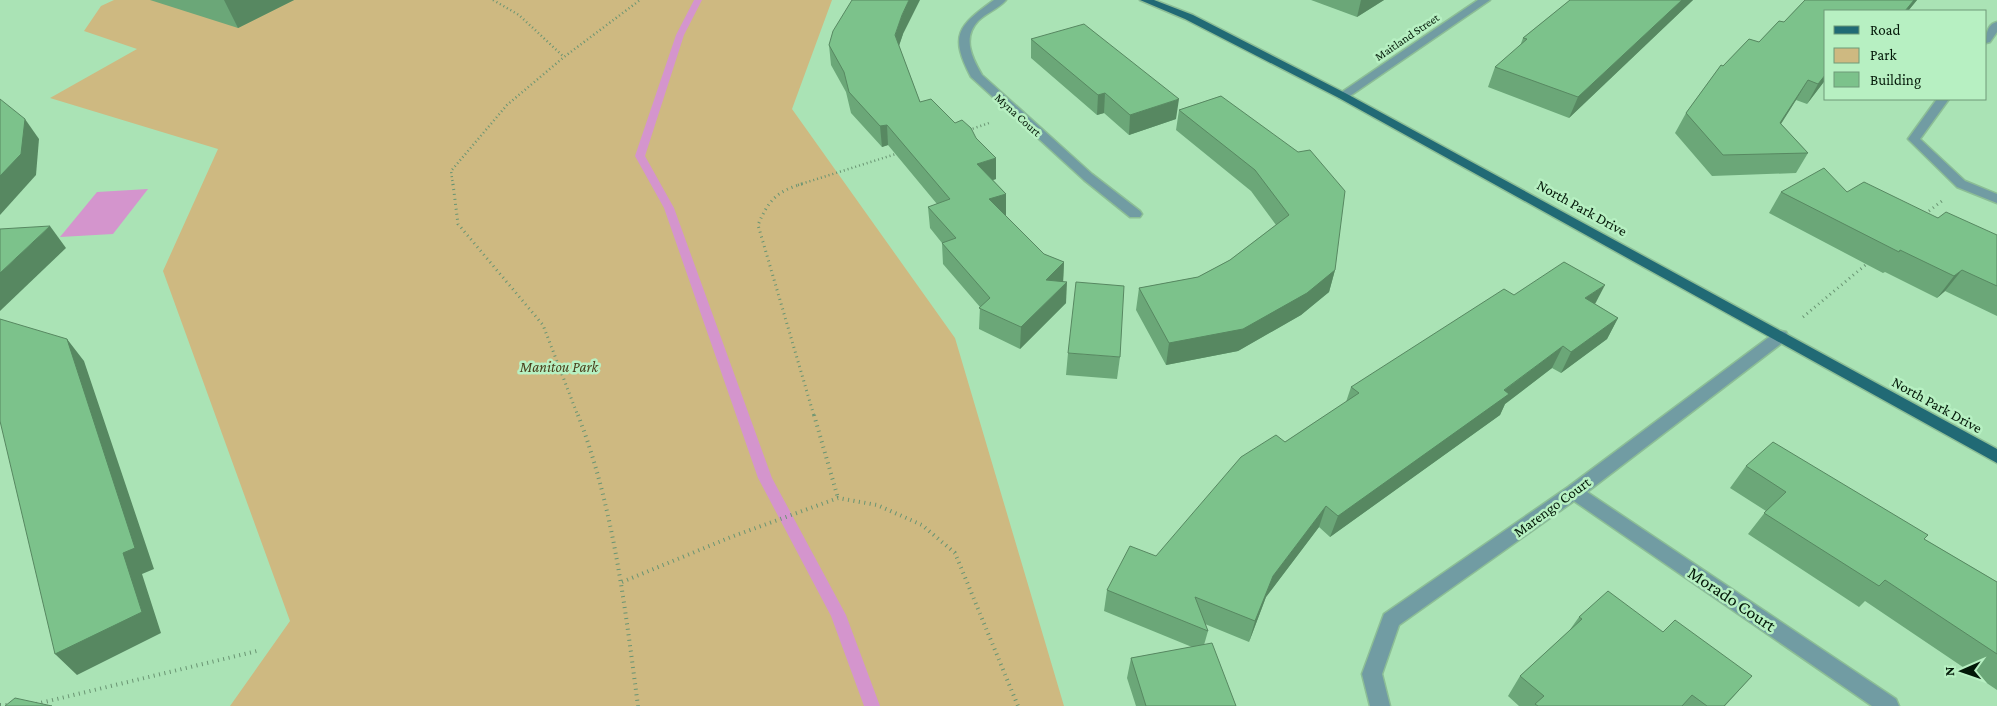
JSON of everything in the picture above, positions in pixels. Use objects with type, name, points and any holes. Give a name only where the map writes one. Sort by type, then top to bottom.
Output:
[{"type":"main road","name":"North Park Drive","points":[[1145,0],[1189,17],[1343,96],[1781,336],[1997,458]]},
{"type":"street","name":"Myna Court","points":[[1001,0],[973,20],[963,38],[966,57],[976,76],[1088,177],[1135,214]]},
{"type":"street","name":"Maitland Street","points":[[1343,96],[1485,0]]},
{"type":"street","points":[[1987,39],[1997,25]]},
{"type":"street","points":[[1942,100],[1914,139],[1961,184],[1997,200]]},
{"type":"street","name":"Marengo Court","points":[[1380,706],[1372,674],[1391,620],[1574,492],[1781,336]]},
{"type":"street","name":"Morado Court","points":[[1574,492],[1889,706]]},
{"type":"path","points":[[493,0],[519,15],[564,56]]},
{"type":"path","points":[[638,706],[622,582],[595,459],[543,325],[458,224],[451,171],[507,105],[564,56],[640,0]]},
{"type":"path","points":[[961,132],[1016,114]]},
{"type":"path","points":[[838,498],[758,225],[766,206],[785,190],[906,150]]},
{"type":"path","points":[[1924,216],[1961,184]]},
{"type":"path","points":[[1781,336],[1871,260]]},
{"type":"path","points":[[622,582],[731,537],[838,498],[877,505],[922,525],[955,553],[1018,706]]},
{"type":"path","points":[[30,705],[257,651]]},
{"type":"path","points":[[0,705],[15,705]]},
{"type":"green space","name":"Manitou Park","points":[[114,0],[832,0],[792,109],[955,338],[1064,706],[230,706],[290,621],[163,271],[218,149],[50,98],[137,49],[84,31],[101,6]]},
{"type":"shaded area","points":[[148,189],[113,234],[60,237],[97,192]]},
{"type":"building","points":[[852,0],[909,0],[895,35],[920,102],[931,99],[955,123],[962,120],[971,128],[976,138],[996,158],[977,164],[1006,194],[989,199],[1044,254],[1064,262],[1046,280],[1067,282],[1021,327],[979,308],[990,298],[942,243],[956,238],[928,207],[950,199],[887,125],[880,126],[849,92],[844,72],[829,45],[833,31]]},
{"type":"building","points":[[1570,0],[1682,0],[1578,97],[1495,67],[1527,39],[1523,38]]},
{"type":"building","points":[[1805,0],[1914,0],[1906,10],[1824,10],[1824,76],[1818,84],[1808,80],[1780,123],[1808,153],[1723,155],[1686,113],[1721,65],[1723,66],[1749,39],[1759,42],[1779,21],[1784,22]]},
{"type":"building","points":[[1084,24],[1179,99],[1130,115],[1105,93],[1098,95],[1031,39]]},
{"type":"building","points":[[1221,96],[1298,152],[1310,150],[1345,191],[1335,270],[1307,293],[1243,329],[1169,343],[1139,288],[1198,277],[1230,260],[1289,215],[1255,170],[1179,110]]},
{"type":"building","points":[[0,99],[25,119],[21,154],[0,176]]},
{"type":"building","points":[[1824,168],[1847,192],[1864,182],[1938,218],[1946,212],[1997,235],[1997,286],[1962,270],[1954,276],[1900,250],[1899,252],[1781,192]]},
{"type":"building","points":[[50,226],[0,273],[0,229]]},
{"type":"building","points":[[1564,262],[1605,285],[1585,298],[1618,318],[1571,352],[1563,346],[1504,390],[1509,394],[1338,516],[1326,506],[1273,576],[1255,621],[1195,597],[1208,631],[1107,590],[1130,546],[1156,556],[1241,457],[1276,435],[1285,442],[1359,393],[1351,387],[1504,289],[1514,295]]},
{"type":"building","points":[[1076,282],[1124,286],[1120,357],[1068,353]]},
{"type":"building","points":[[0,319],[67,339],[135,548],[123,553],[142,612],[55,654],[0,421]]},
{"type":"building","points":[[1773,442],[1928,535],[1924,539],[1997,582],[1997,654],[1885,580],[1879,586],[1764,513],[1786,492],[1746,466]]},
{"type":"building","points":[[1608,591],[1663,632],[1675,620],[1752,676],[1724,706],[1707,706],[1692,695],[1682,706],[1538,706],[1535,704],[1544,696],[1520,676],[1582,619],[1579,617]]},
{"type":"building","points":[[1212,643],[1236,706],[1146,706],[1131,658]]},
{"type":"building","points":[[15,698],[52,706],[5,706]]},
{"type":"waterway","points":[[698,0],[680,35],[640,156],[669,208],[765,478],[838,615],[872,706]]}]
